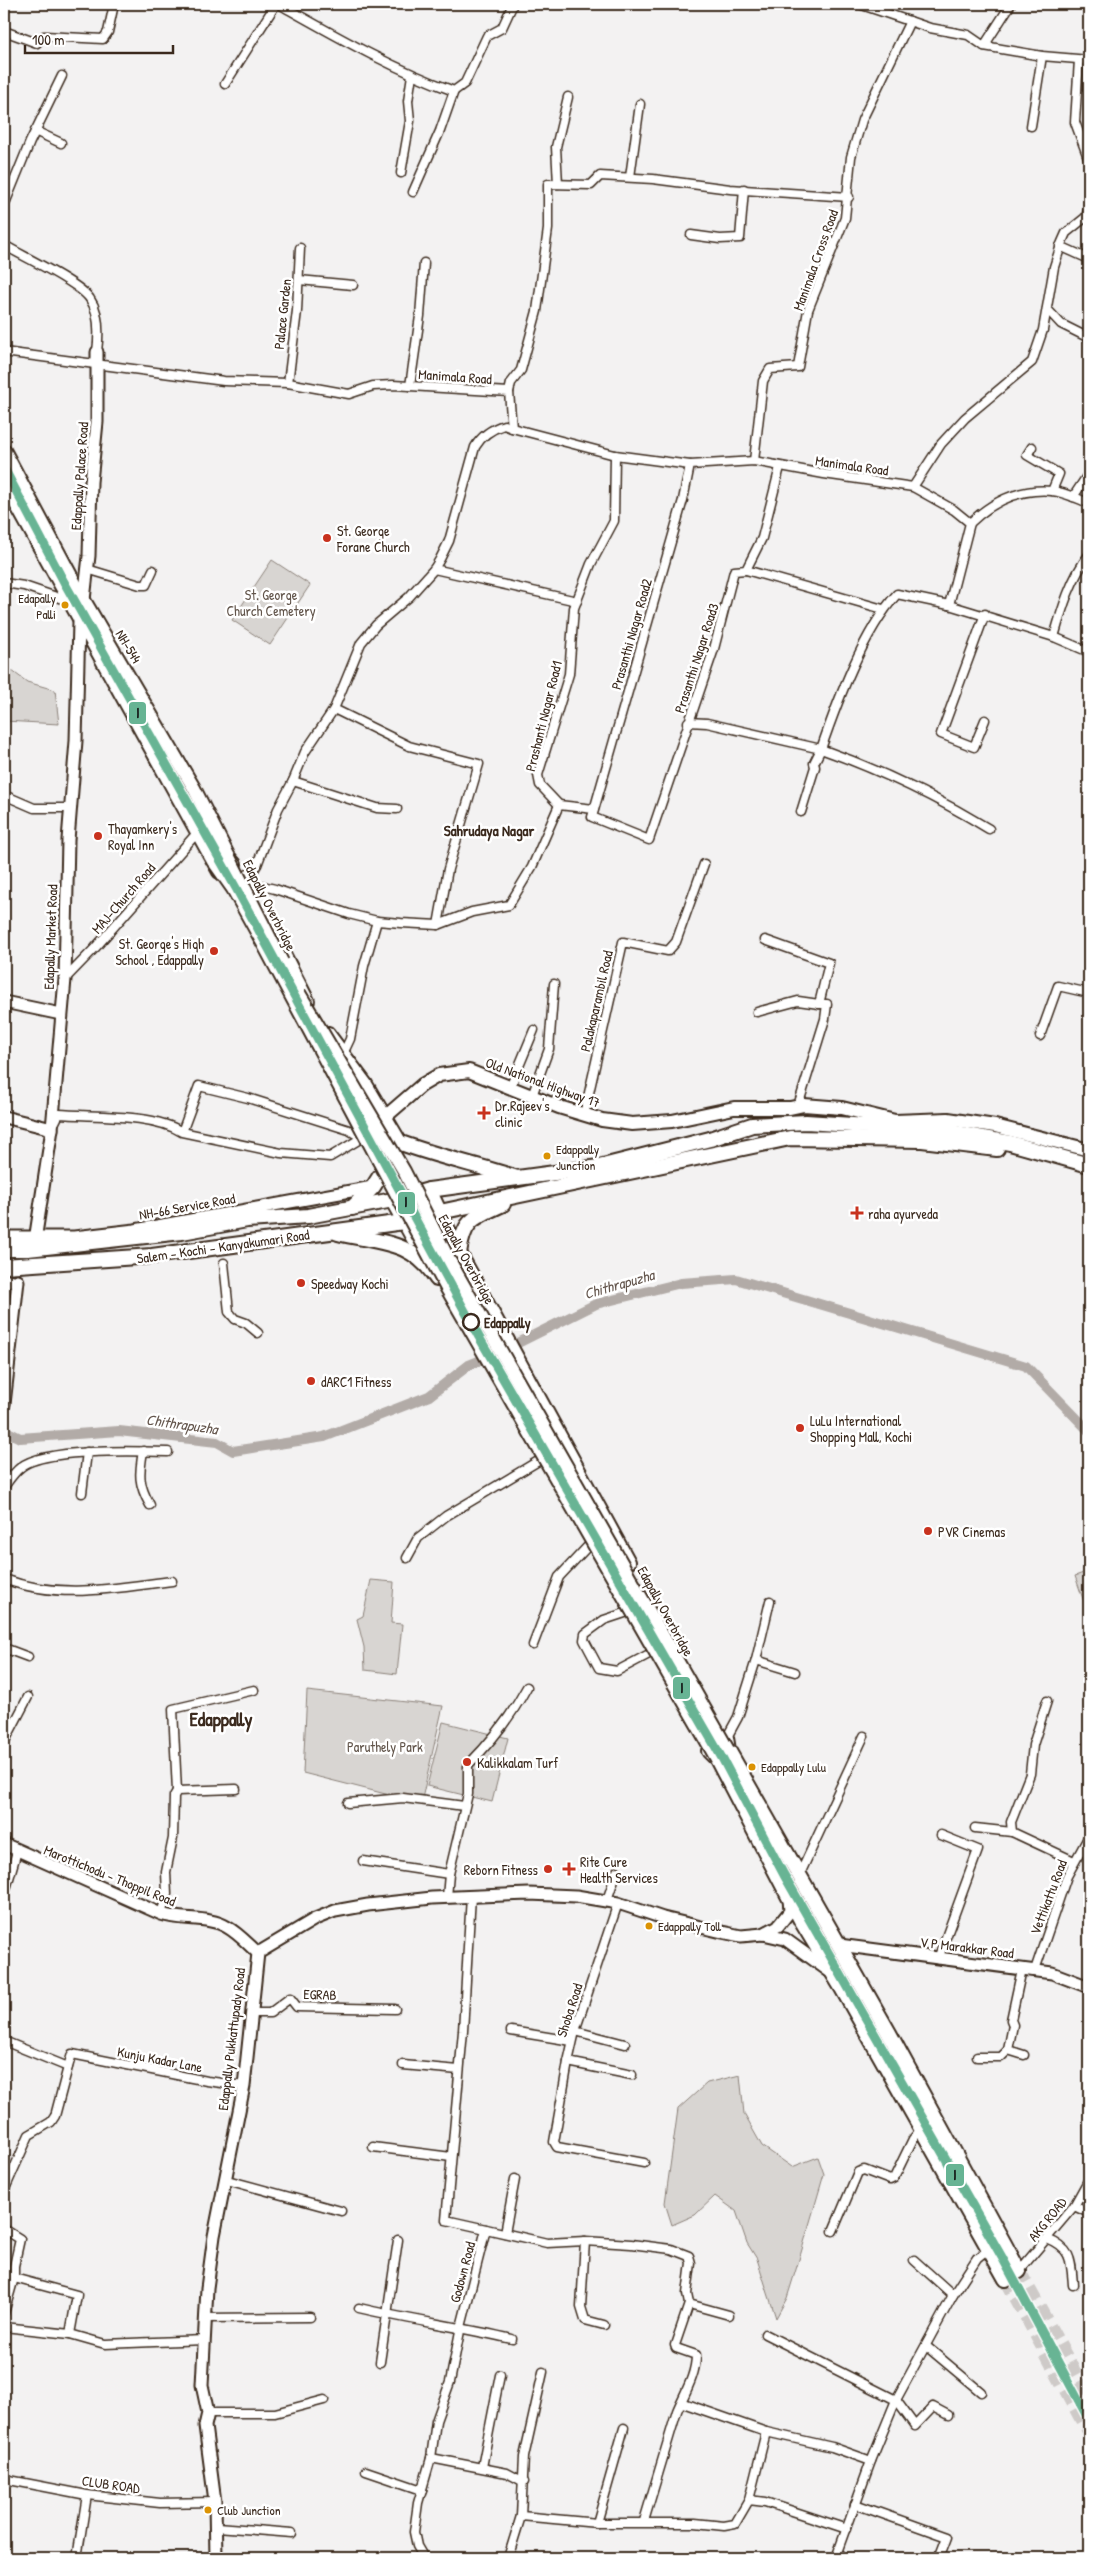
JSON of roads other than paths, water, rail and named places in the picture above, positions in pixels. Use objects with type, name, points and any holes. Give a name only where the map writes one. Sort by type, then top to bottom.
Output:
[{"type":"highway","name":"Salem - Kochi - Kanyakumari Road","points":[[4,1249],[31,1244],[182,1232],[248,1220],[308,1216],[393,1200],[429,1190],[520,1179],[608,1165],[710,1139],[752,1125],[806,1122],[896,1124],[978,1136],[1089,1165]]},
{"type":"highway","points":[[459,1253],[462,1232],[469,1222],[524,1195],[790,1138],[892,1139],[993,1148],[1089,1174]]},
{"type":"highway","points":[[402,1143],[432,1155],[480,1166],[520,1179]]},
{"type":"highway","points":[[352,1208],[377,1182]]},
{"type":"highway","points":[[429,1190],[459,1253],[595,1499],[688,1673],[724,1749],[788,1896],[1006,2279]]},
{"type":"highway","name":"Salem - Kochi - Kanyakumari Road","points":[[4,1266],[152,1256],[252,1241],[298,1238],[328,1230],[404,1222],[440,1212],[524,1195]]},
{"type":"highway","points":[[393,1200],[500,1391],[704,1746],[724,1749]]},
{"type":"highway","points":[[328,1230],[384,1240],[397,1246],[428,1266],[444,1290]]},
{"type":"highway","points":[[724,1749],[800,1874],[1019,2271]]},
{"type":"main road","name":"Edappally Palace Road","points":[[84,600],[91,482],[97,422],[97,358]]},
{"type":"main road","name":"NH-544","points":[[4,450],[84,600],[178,760],[229,857]]},
{"type":"main road","points":[[4,483],[81,626],[214,862],[360,1136],[377,1182],[393,1200]]},
{"type":"main road","points":[[81,626],[96,620]]},
{"type":"main road","name":"Edapally Market Road","points":[[31,1244],[52,1129],[65,979],[70,808],[76,742],[81,626]]},
{"type":"main road","points":[[162,770],[178,760]]},
{"type":"main road","points":[[229,857],[244,879],[315,1014],[366,1084],[402,1143]]},
{"type":"main road","name":"Edapally Overbridge","points":[[229,857],[292,981],[404,1171],[449,1260],[724,1749]]},
{"type":"main road","name":"Edapally Overbridge","points":[[214,862],[233,889],[260,937],[446,1287],[724,1749]]},
{"type":"main road","points":[[4,1002],[61,1014]]},
{"type":"main road","name":"Old National Highway 17","points":[[386,1117],[422,1085],[439,1074],[468,1071],[584,1115],[632,1124],[672,1121],[734,1108],[798,1106],[842,1108],[896,1124],[948,1119],[995,1126],[1089,1150]]},
{"type":"main road","points":[[4,1117],[52,1129]]},
{"type":"main road","name":"NH-66 Service Road","points":[[4,1237],[31,1244],[135,1230],[377,1182]]},
{"type":"main road","points":[[4,1281],[18,1281],[4,1404]]},
{"type":"main road","name":"Marottichodu - Thoppil Road","points":[[4,1844],[91,1881],[161,1914],[173,1918],[221,1924],[232,1930],[258,1953]]},
{"type":"main road","name":"Edappally Pukkattupady Road","points":[[216,2558],[217,2527],[215,2502],[205,2426],[208,2414],[202,2386],[205,2318],[214,2236],[244,2086],[258,1953],[314,1919],[335,1911],[400,1900],[471,1896],[529,1894],[576,1896],[612,1902],[663,1918],[741,1936],[763,1934]]},
{"type":"main road","points":[[763,1934],[778,1926],[790,1911],[788,1896]]},
{"type":"main road","points":[[763,1934],[785,1939],[797,1946],[831,1973],[842,1988]]},
{"type":"main road","name":"V P Marakkar Road","points":[[839,1945],[1035,1970],[1052,1973],[1089,1987]]},
{"type":"street","points":[[44,36],[103,39],[108,32],[114,4]]},
{"type":"street","points":[[225,84],[278,4],[412,75],[454,91]]},
{"type":"street","points":[[413,192],[440,132],[454,91],[465,83],[486,36],[502,28],[513,4]]},
{"type":"street","points":[[859,4],[930,28],[968,35],[984,46],[1042,56],[1089,60]]},
{"type":"street","points":[[984,46],[1011,4]]},
{"type":"street","name":"Manimala Cross Road","points":[[754,461],[763,381],[770,369],[798,367],[808,310],[845,218],[851,157],[862,120],[910,21]]},
{"type":"street","points":[[4,31],[36,44]]},
{"type":"street","points":[[1031,126],[1042,56]]},
{"type":"street","points":[[1080,60],[1075,122],[1089,160]]},
{"type":"street","points":[[402,172],[410,121],[408,101],[412,75]]},
{"type":"street","points":[[4,206],[35,131],[62,76]]},
{"type":"street","points":[[558,184],[556,147],[568,97]]},
{"type":"street","points":[[630,177],[640,104]]},
{"type":"street","points":[[35,131],[61,144]]},
{"type":"street","points":[[509,392],[511,384],[521,370],[537,311],[548,229],[548,184],[591,185],[600,176],[630,177],[744,189],[848,197]]},
{"type":"street","points":[[691,235],[720,240],[740,238],[744,189]]},
{"type":"street","points":[[913,487],[941,444],[965,418],[1032,362],[1047,309],[1060,246],[1066,234],[1086,217],[1089,207]]},
{"type":"street","points":[[4,245],[74,286],[91,299],[98,323],[97,358]]},
{"type":"street","points":[[1060,246],[1089,258]]},
{"type":"street","name":"Palace Garden","points":[[288,383],[299,280],[300,248]]},
{"type":"street","points":[[410,386],[420,316],[424,263]]},
{"type":"street","points":[[299,280],[353,285]]},
{"type":"street","points":[[1047,309],[1061,324],[1089,338]]},
{"type":"street","name":"Manimala Road","points":[[4,352],[97,358],[224,381],[288,383],[349,394],[373,386],[410,386],[509,392],[512,428],[615,455],[690,465],[754,461],[780,467],[913,487],[954,510],[970,523]]},
{"type":"street","points":[[244,879],[257,865],[278,809],[293,781],[305,752],[334,709],[361,644],[368,634],[409,597],[434,569],[449,541],[475,447],[481,437],[493,428],[504,425],[512,428]]},
{"type":"street","points":[[1032,447],[1027,455],[1059,474],[1052,491]]},
{"type":"street","name":"Prashanti Nagar Road1","points":[[559,805],[540,785],[538,775],[569,674],[577,601],[591,564],[614,521],[615,455]]},
{"type":"street","name":"Prasanthi Nagar Road2","points":[[594,809],[684,500],[690,465]]},
{"type":"street","name":"Prasanthi Nagar Road3","points":[[594,809],[592,817],[649,840],[714,649],[734,571],[746,570],[762,538],[780,467]]},
{"type":"street","points":[[1073,498],[1089,473]]},
{"type":"street","points":[[949,604],[970,523],[988,506],[1015,493],[1052,491],[1089,503]]},
{"type":"street","points":[[1054,637],[1063,606],[1080,569],[1089,555]]},
{"type":"street","points":[[87,569],[140,585],[146,585],[153,570]]},
{"type":"street","points":[[434,569],[577,601]]},
{"type":"street","points":[[746,570],[883,609]]},
{"type":"street","points":[[4,583],[24,586],[68,601]]},
{"type":"street","points":[[801,812],[815,767],[814,763],[836,706],[883,609],[897,594],[949,604],[985,614],[1054,637],[1089,652]]},
{"type":"street","points":[[985,614],[941,734],[974,747],[985,720]]},
{"type":"street","points":[[334,709],[409,746],[479,764],[448,869],[438,925]]},
{"type":"street","points":[[688,722],[707,723],[821,749],[877,769],[921,790],[989,829]]},
{"type":"street","points":[[293,781],[377,808],[397,809]]},
{"type":"street","points":[[4,795],[34,808],[70,808]]},
{"type":"street","points":[[244,879],[377,921],[438,925],[472,912],[509,906],[532,867],[559,805],[594,809]]},
{"type":"street","name":"MAJ-Church Road","points":[[65,979],[96,948],[198,833]]},
{"type":"street","name":"Palakaparambil Road","points":[[584,1115],[623,942],[668,951],[676,942],[704,864]]},
{"type":"street","points":[[343,1054],[350,1039],[364,966],[377,921]]},
{"type":"street","points":[[765,940],[829,963],[819,1004]]},
{"type":"street","points":[[532,1096],[549,1049],[554,984]]},
{"type":"street","points":[[1040,1036],[1058,986],[1089,993]]},
{"type":"street","points":[[757,1012],[798,1001],[827,1004],[825,1019],[798,1106]]},
{"type":"street","points":[[510,1088],[534,1030]]},
{"type":"street","points":[[52,1129],[59,1114],[145,1120],[174,1127],[182,1132],[281,1153],[330,1157],[360,1139],[360,1136],[349,1130],[248,1098],[199,1086],[182,1132]]},
{"type":"street","points":[[224,1263],[229,1312],[235,1319],[246,1323],[258,1333]]},
{"type":"street","points":[[143,1451],[139,1474],[141,1491],[150,1506]]},
{"type":"street","points":[[4,1487],[21,1466],[33,1460],[87,1452],[168,1452]]},
{"type":"street","points":[[82,1493],[87,1452]]},
{"type":"street","points":[[407,1558],[418,1538],[446,1516],[540,1460]]},
{"type":"street","points":[[533,1645],[559,1577],[590,1545]]},
{"type":"street","points":[[4,1580],[51,1592],[91,1591],[172,1581]]},
{"type":"street","points":[[724,1749],[738,1717],[756,1660],[770,1601]]},
{"type":"street","points":[[628,1612],[604,1620],[585,1634],[584,1640],[599,1668],[617,1671],[652,1653]]},
{"type":"street","points":[[4,1648],[28,1658]]},
{"type":"street","points":[[756,1660],[795,1672]]},
{"type":"street","points":[[447,1897],[449,1874],[468,1794],[468,1765],[493,1740],[516,1708],[527,1687]]},
{"type":"street","points":[[161,1914],[167,1894],[166,1872],[173,1838],[174,1796],[176,1791],[173,1709],[254,1690]]},
{"type":"street","points":[[4,1743],[28,1697]]},
{"type":"street","points":[[1012,1832],[1011,1822],[1030,1774],[1033,1745],[1048,1701]]},
{"type":"street","points":[[800,1874],[864,1736]]},
{"type":"street","points":[[176,1791],[236,1789]]},
{"type":"street","points":[[348,1803],[403,1798],[464,1806]]},
{"type":"street","points":[[975,1828],[1012,1832],[1074,1861]]},
{"type":"street","points":[[938,1958],[978,1850],[941,1835]]},
{"type":"street","name":"Vettikattu Road","points":[[1035,1970],[1064,1884],[1074,1861],[1089,1836]]},
{"type":"street","points":[[4,1896],[17,1851]]},
{"type":"street","points":[[364,1860],[449,1874]]},
{"type":"street","name":"Shoba Road","points":[[617,1872],[612,1902],[572,2041],[554,2142],[557,2147],[644,2163]]},
{"type":"street","name":"Godown Road","points":[[424,2558],[417,2546],[414,2532],[422,2490],[431,2458],[436,2421],[450,2382],[461,2327],[486,2229],[446,2220],[464,2031],[471,1896]]},
{"type":"street","points":[[977,2057],[1001,2057],[1008,2050],[1013,2026],[1010,2020],[1022,1969]]},
{"type":"street","name":"EGRAB","points":[[252,2013],[270,2013],[290,1998],[297,2007],[395,2009]]},
{"type":"street","points":[[511,2031],[572,2041]]},
{"type":"street","points":[[575,2031],[625,2044]]},
{"type":"street","points":[[4,2041],[68,2067],[55,2116],[51,2122],[29,2135],[4,2191]]},
{"type":"street","points":[[1008,2050],[1024,2054]]},
{"type":"street","name":"Kunju Kadar Lane","points":[[68,2067],[72,2054],[207,2081],[244,2086]]},
{"type":"street","points":[[568,2062],[632,2075]]},
{"type":"street","points":[[403,2065],[459,2070]]},
{"type":"street","points":[[833,2231],[858,2172],[864,2170],[890,2180],[894,2178],[913,2138],[921,2129]]},
{"type":"street","points":[[373,2147],[452,2157]]},
{"type":"street","points":[[504,2233],[515,2179]]},
{"type":"street","name":"AKG ROAD","points":[[1019,2271],[1074,2206],[1089,2179]]},
{"type":"street","points":[[226,2180],[341,2211]]},
{"type":"street","points":[[1074,2206],[1089,2213]]},
{"type":"street","points":[[4,2229],[20,2239],[14,2266],[14,2278],[4,2313]]},
{"type":"street","points":[[486,2229],[547,2243],[585,2241],[671,2249],[689,2256],[691,2263],[687,2289],[689,2304],[676,2348],[696,2355],[696,2363],[683,2403],[678,2411],[644,2521]]},
{"type":"street","points":[[1047,2239],[1062,2245],[1071,2259],[1073,2285]]},
{"type":"street","points":[[380,2362],[389,2315],[398,2240]]},
{"type":"street","points":[[585,2241],[580,2307],[582,2316],[585,2320],[604,2325]]},
{"type":"street","points":[[836,2558],[871,2461],[896,2400],[953,2296],[977,2258],[988,2248]]},
{"type":"street","points":[[914,2260],[953,2296]]},
{"type":"street","points":[[14,2278],[77,2295],[70,2334]]},
{"type":"street","points":[[689,2304],[730,2315]]},
{"type":"street","points":[[359,2308],[461,2327],[512,2339]]},
{"type":"street","points":[[205,2318],[310,2317]]},
{"type":"street","points":[[4,2327],[70,2334],[105,2344],[204,2340]]},
{"type":"street","points":[[765,2334],[896,2400],[914,2426],[933,2407],[948,2415]]},
{"type":"street","points":[[926,2346],[981,2392]]},
{"type":"street","points":[[508,2558],[521,2516],[524,2457],[528,2430],[543,2372]]},
{"type":"street","points":[[482,2467],[500,2375]]},
{"type":"street","points":[[208,2414],[275,2413],[324,2400]]},
{"type":"street","points":[[683,2403],[766,2432],[832,2447],[871,2461]]},
{"type":"street","points":[[597,2523],[624,2428]]},
{"type":"street","points":[[521,2516],[597,2523],[644,2521],[695,2522],[724,2526],[735,2524],[749,2500],[766,2432]]},
{"type":"street","points":[[431,2458],[507,2473],[524,2482]]},
{"type":"street","points":[[366,2471],[422,2490]]},
{"type":"street","name":"CLUB ROAD","points":[[4,2479],[88,2495],[160,2503],[215,2502]]},
{"type":"street","points":[[77,2558],[88,2495]]},
{"type":"street","points":[[749,2500],[765,2502],[847,2529]]},
{"type":"street","points":[[855,2504],[946,2536],[939,2558]]},
{"type":"street","points":[[217,2527],[292,2533]]},
{"type":"waterway","name":"Chithrapuzha","points":[[4,1430],[20,1438],[119,1431],[217,1442],[233,1451],[324,1437],[429,1396],[469,1365],[494,1355],[596,1304],[681,1283],[736,1279],[1026,1366],[1089,1431]]},
{"type":"tunnel","points":[[1019,2271],[1089,2399]]},
{"type":"tunnel","points":[[1006,2279],[1089,2433]]},
{"type":"place","name":"St. George Forane Church","points":[[327,538]]},
{"type":"place","name":"Edapally Palli","points":[[65,605]]},
{"type":"place","name":"Thayamkery's Royal Inn","points":[[98,836]]},
{"type":"place","name":"St. George's High School , Edappally","points":[[214,951]]},
{"type":"place","name":"Dr.Rajeev's clinic","points":[[484,1113]]},
{"type":"place","name":"Edappally Junction","points":[[547,1156]]},
{"type":"place","name":"raha ayurveda","points":[[857,1213]]},
{"type":"place","name":"Speedway Kochi","points":[[301,1283]]},
{"type":"place","name":"Edappally","points":[[471,1322]]},
{"type":"place","name":"dARC1 Fitness","points":[[311,1381]]},
{"type":"place","name":"LuLu International Shopping Mall, Kochi","points":[[800,1428]]},
{"type":"place","name":"PVR Cinemas","points":[[928,1531]]},
{"type":"place","name":"Kalikkalam Turf","points":[[467,1762]]},
{"type":"place","name":"Edappally Lulu","points":[[752,1767]]},
{"type":"place","name":"Reborn Fitness","points":[[548,1869]]},
{"type":"place","name":"Rite Cure Health Services","points":[[569,1869]]},
{"type":"place","name":"Edappally Toll","points":[[649,1926]]},
{"type":"place","name":"Club Junction","points":[[208,2510]]},
{"type":"district","name":"Sahrudaya Nagar","points":[[489,830]]},
{"type":"district","name":"Edappally","points":[[221,1719]]},
{"type":"park label","name":"St. George Church Cemetery","points":[[271,602]]},
{"type":"park label","name":"Paruthely Park","points":[[385,1746]]}]
